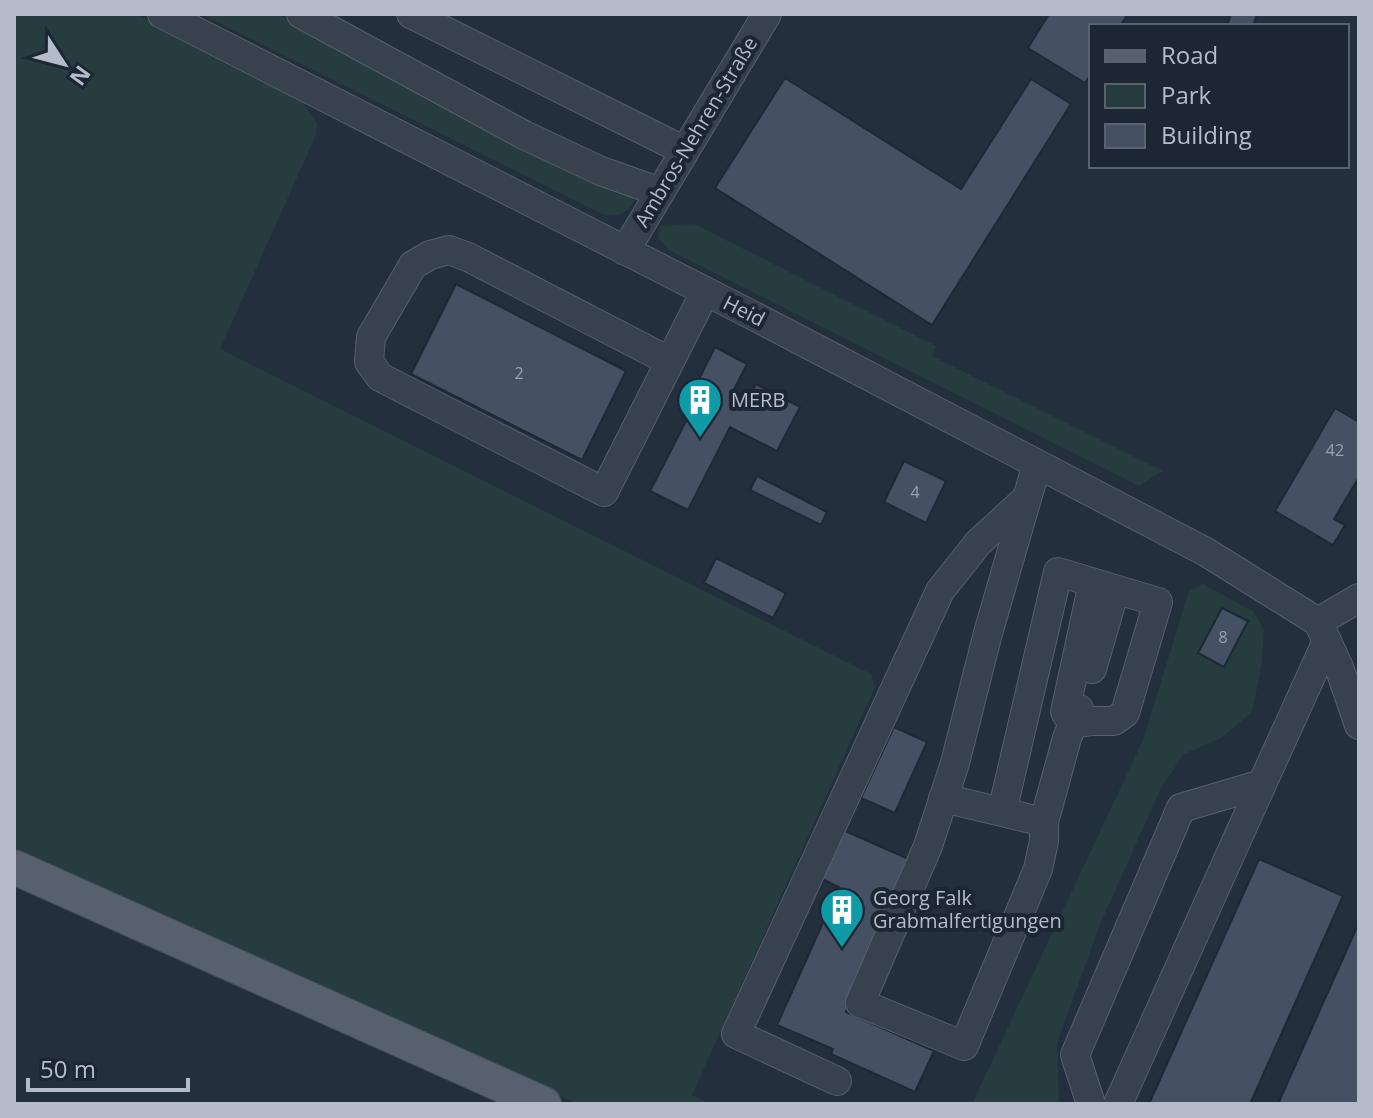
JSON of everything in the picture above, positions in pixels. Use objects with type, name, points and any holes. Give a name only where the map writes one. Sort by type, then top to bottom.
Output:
[{"type":"main road","points":[[14,867],[544,1104]]},
{"type":"street","name":"Heid","points":[[162,14],[1206,552],[1322,632]]},
{"type":"street","points":[[301,14],[524,135],[601,171],[660,192]]},
{"type":"street","points":[[411,14],[685,151]]},
{"type":"street","name":"Ambros-Nehren-Straße","points":[[625,251],[767,14]]},
{"type":"street","points":[[669,361],[481,263],[449,250],[430,255],[413,265],[371,337],[369,362],[380,377],[604,492],[705,292]]},
{"type":"street","points":[[1037,464],[928,846],[860,1003],[964,1046],[1038,869],[1044,841],[1044,822],[1073,724],[1086,692],[1104,587]]},
{"type":"street","points":[[837,1081],[736,1034],[940,591],[978,543],[1028,497]]},
{"type":"street","points":[[1002,812],[1058,572],[1158,602],[1125,713],[1114,721],[1073,724]]},
{"type":"street","points":[[1118,1104],[1262,784],[1322,632],[1359,598]]},
{"type":"street","points":[[1322,632],[1339,667],[1359,725]]},
{"type":"street","points":[[1091,1104],[1075,1055],[1181,808],[1262,784]]},
{"type":"street","points":[[943,798],[1044,822]]},
{"type":"green space","points":[[14,14],[136,14],[301,99],[317,123],[316,135],[220,349],[871,674],[875,687],[692,1095],[710,1104],[578,1104],[14,851]]},
{"type":"green space","points":[[201,14],[278,14],[377,71],[606,188],[639,194],[625,212],[604,215]]},
{"type":"green space","points":[[694,224],[936,346],[932,356],[1163,471],[1139,486],[669,250],[658,238],[660,226]]},
{"type":"green space","points":[[1203,584],[1254,612],[1264,630],[1262,663],[1252,712],[1221,738],[1184,754],[1161,788],[1099,927],[1057,1043],[1059,1104],[972,1104],[1143,740],[1189,591]]},
{"type":"building","points":[[1049,14],[1128,14],[1121,24],[1089,24],[1089,77],[1085,83],[1028,48]]},
{"type":"building","points":[[1231,14],[1257,14],[1254,24],[1228,24]]},
{"type":"building","points":[[785,78],[961,189],[1031,79],[1071,104],[932,325],[715,188]]},
{"type":"building","points":[[456,284],[626,371],[582,460],[411,374]]},
{"type":"building","name":"MERB","points":[[715,347],[747,364],[730,397],[745,405],[756,384],[800,407],[777,451],[730,427],[688,510],[650,491],[700,394],[693,391]]},
{"type":"building","points":[[1335,408],[1359,422],[1359,477],[1334,519],[1345,525],[1333,545],[1275,511]]},
{"type":"building","points":[[904,461],[946,481],[926,523],[884,502]]},
{"type":"building","points":[[757,476],[827,512],[821,525],[750,490]]},
{"type":"building","points":[[716,558],[786,593],[773,618],[704,583]]},
{"type":"building","points":[[1222,608],[1248,621],[1224,667],[1198,653]]},
{"type":"building","points":[[894,727],[927,742],[895,813],[861,798]]},
{"type":"building","name":"Georg Falk Grabmalfertigungen","points":[[843,830],[913,861],[846,1012],[934,1051],[915,1092],[831,1054],[833,1049],[777,1025],[839,887],[822,879]]},
{"type":"building","points":[[1259,859],[1343,896],[1250,1104],[1149,1104]]},
{"type":"building","points":[[1357,927],[1359,1104],[1278,1104]]},
{"type":"place","name":"MERB","points":[[700,439]]},
{"type":"place","name":"Georg Falk Grabmalfertigungen","points":[[842,949]]}]
